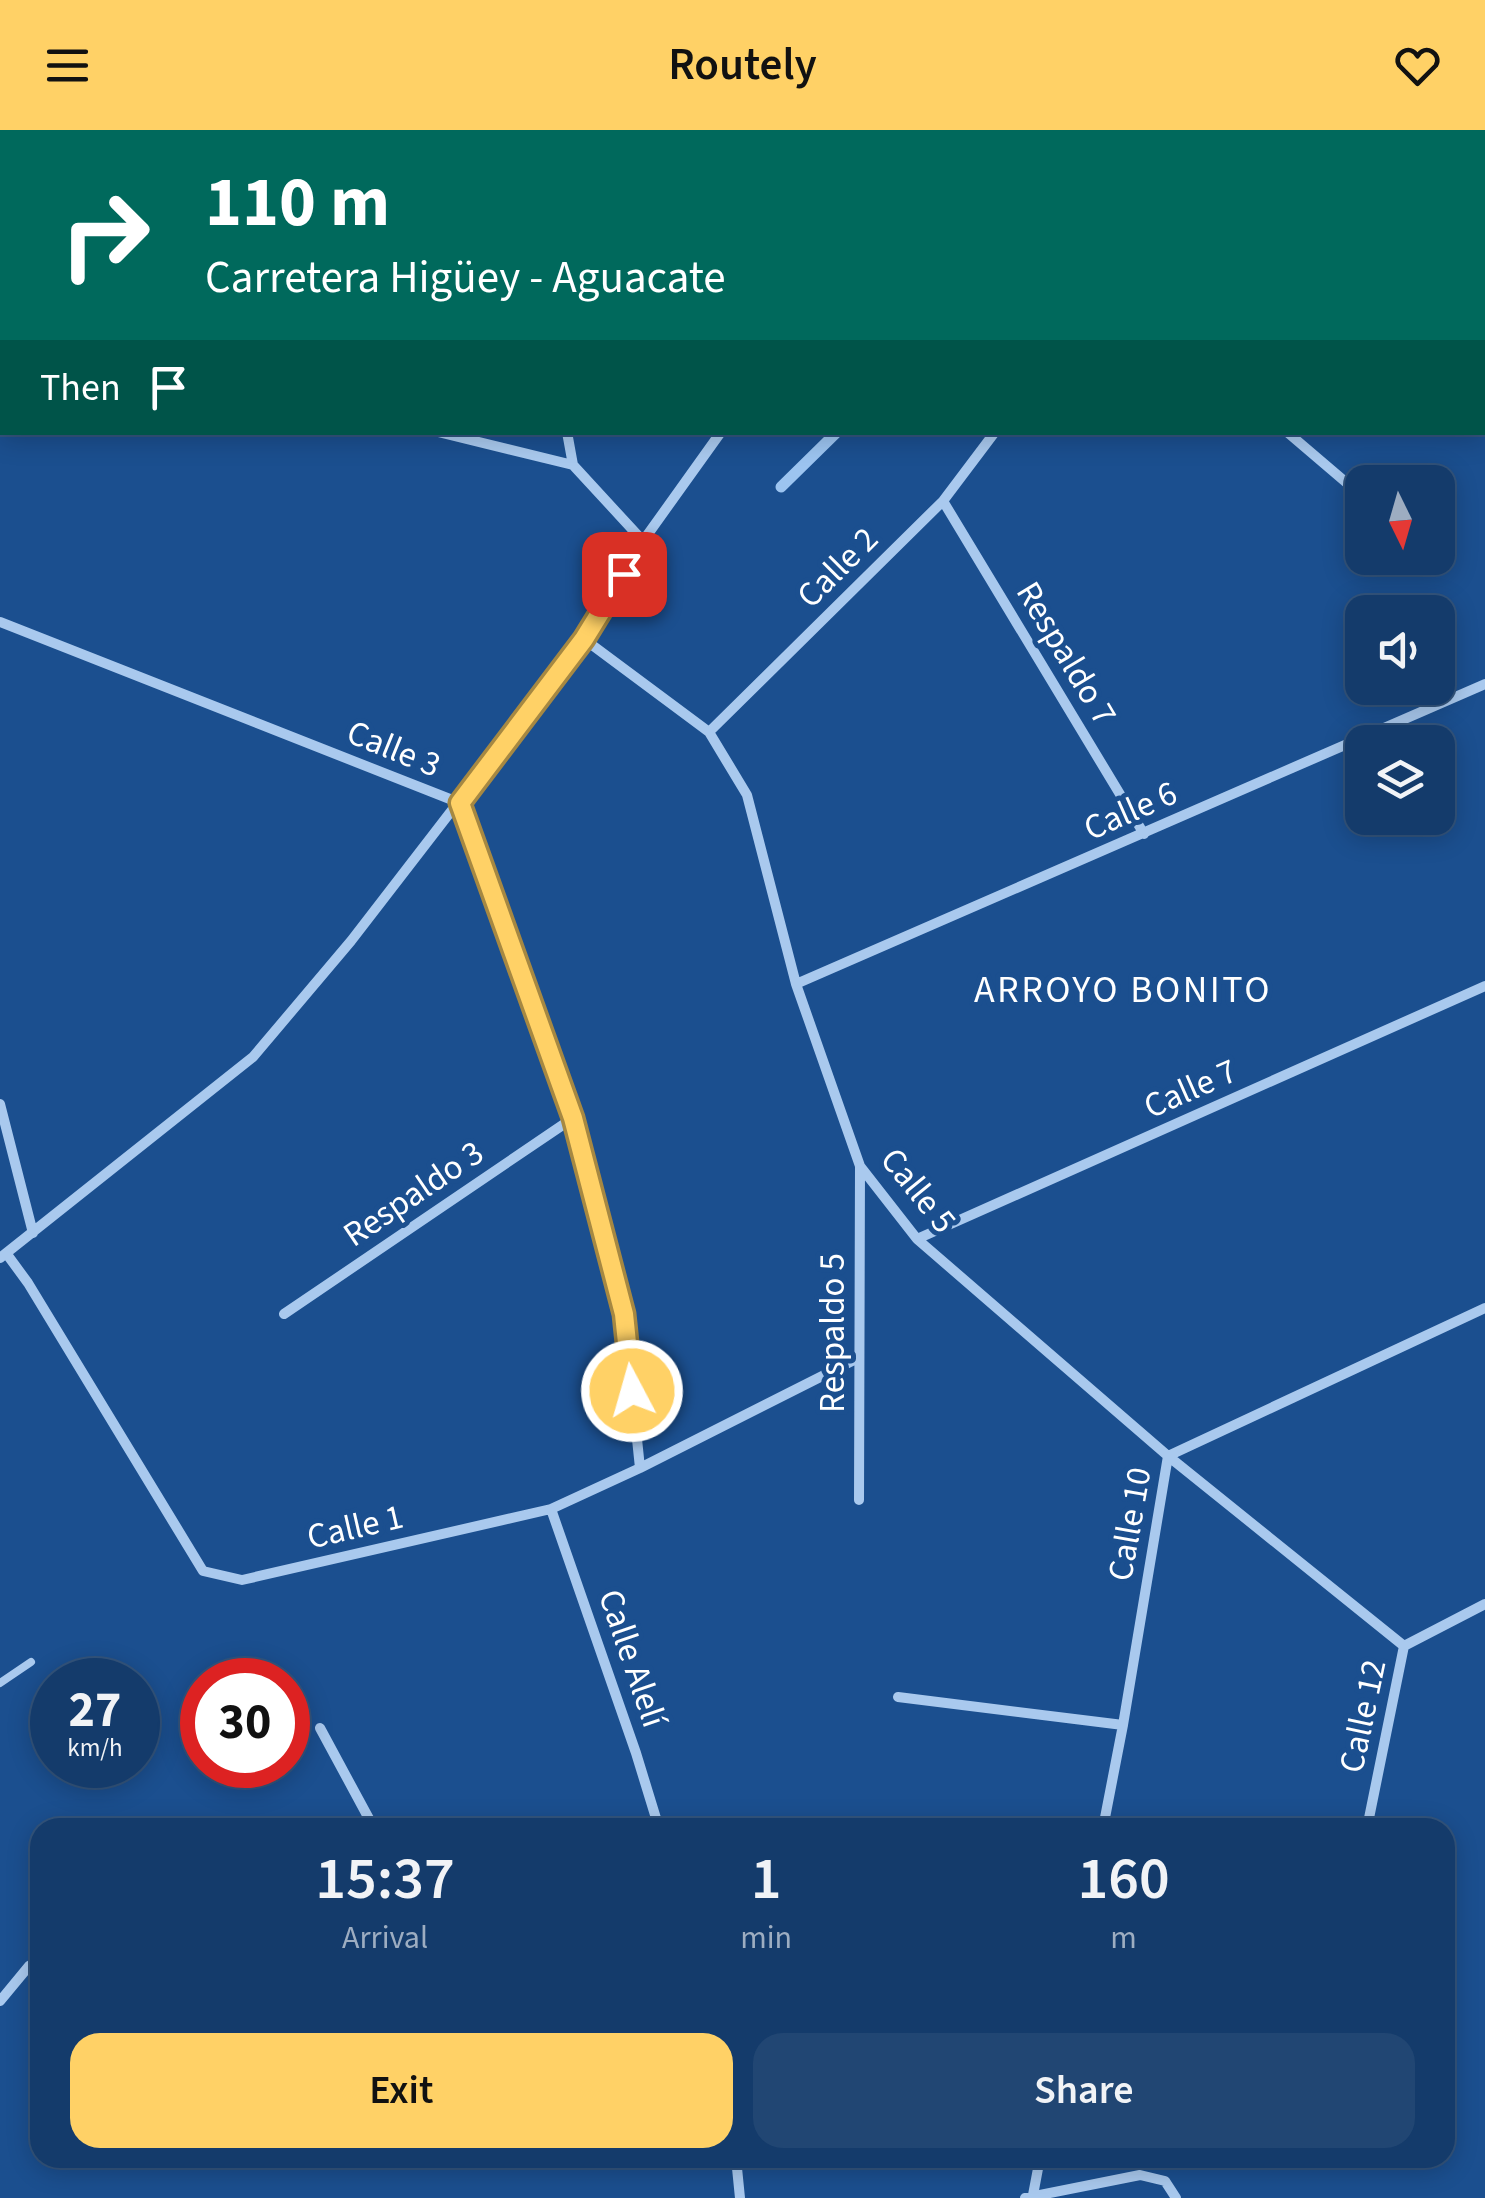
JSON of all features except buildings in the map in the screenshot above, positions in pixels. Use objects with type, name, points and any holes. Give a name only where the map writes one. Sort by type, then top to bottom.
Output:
[{"type":"street","points":[[450,435],[573,465]]},
{"type":"street","points":[[568,435],[573,465],[644,541]]},
{"type":"street","points":[[3,1255],[253,1056],[460,803],[584,639],[644,541],[720,435]]},
{"type":"street","name":"Calle 2","points":[[709,732],[943,501],[992,435]]},
{"type":"street","points":[[1290,435],[1345,482]]},
{"type":"street","name":"Respaldo 7","points":[[943,501],[1144,834]]},
{"type":"street","name":"Calle 3","points":[[0,622],[460,803],[573,1118],[624,1314],[640,1468]]},
{"type":"street","name":"Calle 5","points":[[584,639],[709,732],[747,795],[796,984],[860,1166],[917,1239],[1168,1456],[1404,1646]]},
{"type":"street","name":"Calle 6","points":[[796,984],[1485,684]]},
{"type":"street","name":"Calle 7","points":[[917,1239],[1485,986]]},
{"type":"street","points":[[0,1104],[33,1233]]},
{"type":"street","name":"Respaldo 3","points":[[284,1314],[573,1118]]},
{"type":"street","name":"Respaldo 5","points":[[860,1166],[860,1500]]},
{"type":"street","name":"Calle 1","points":[[3,1255],[28,1283],[203,1571],[242,1580],[551,1508],[640,1468],[858,1358]]},
{"type":"street","name":"Calle 10","points":[[1106,1818],[1168,1456],[1485,1308]]},
{"type":"street","name":"Calle Alelí","points":[[551,1508],[656,1818]]},
{"type":"street","name":"Calle 12","points":[[1369,1818],[1404,1646],[1485,1604]]},
{"type":"street","points":[[898,1697],[1123,1725]]},
{"type":"street","points":[[320,1728],[369,1818]]},
{"type":"street","points":[[0,2001],[30,1965]]},
{"type":"street","points":[[737,2168],[740,2198]]},
{"type":"street","points":[[1037,2168],[1029,2197],[1140,2176],[1165,2181],[1176,2198]]},
{"type":"lane","points":[[0,1682],[30,1663]]},
{"type":"waterway","points":[[781,487],[834,435]]},
{"type":"district","name":"ARROYO BONITO","points":[[1123,989]]},
{"type":"route","points":[[624,574],[584,639],[460,803],[573,1118],[624,1314],[632,1391]]}]
